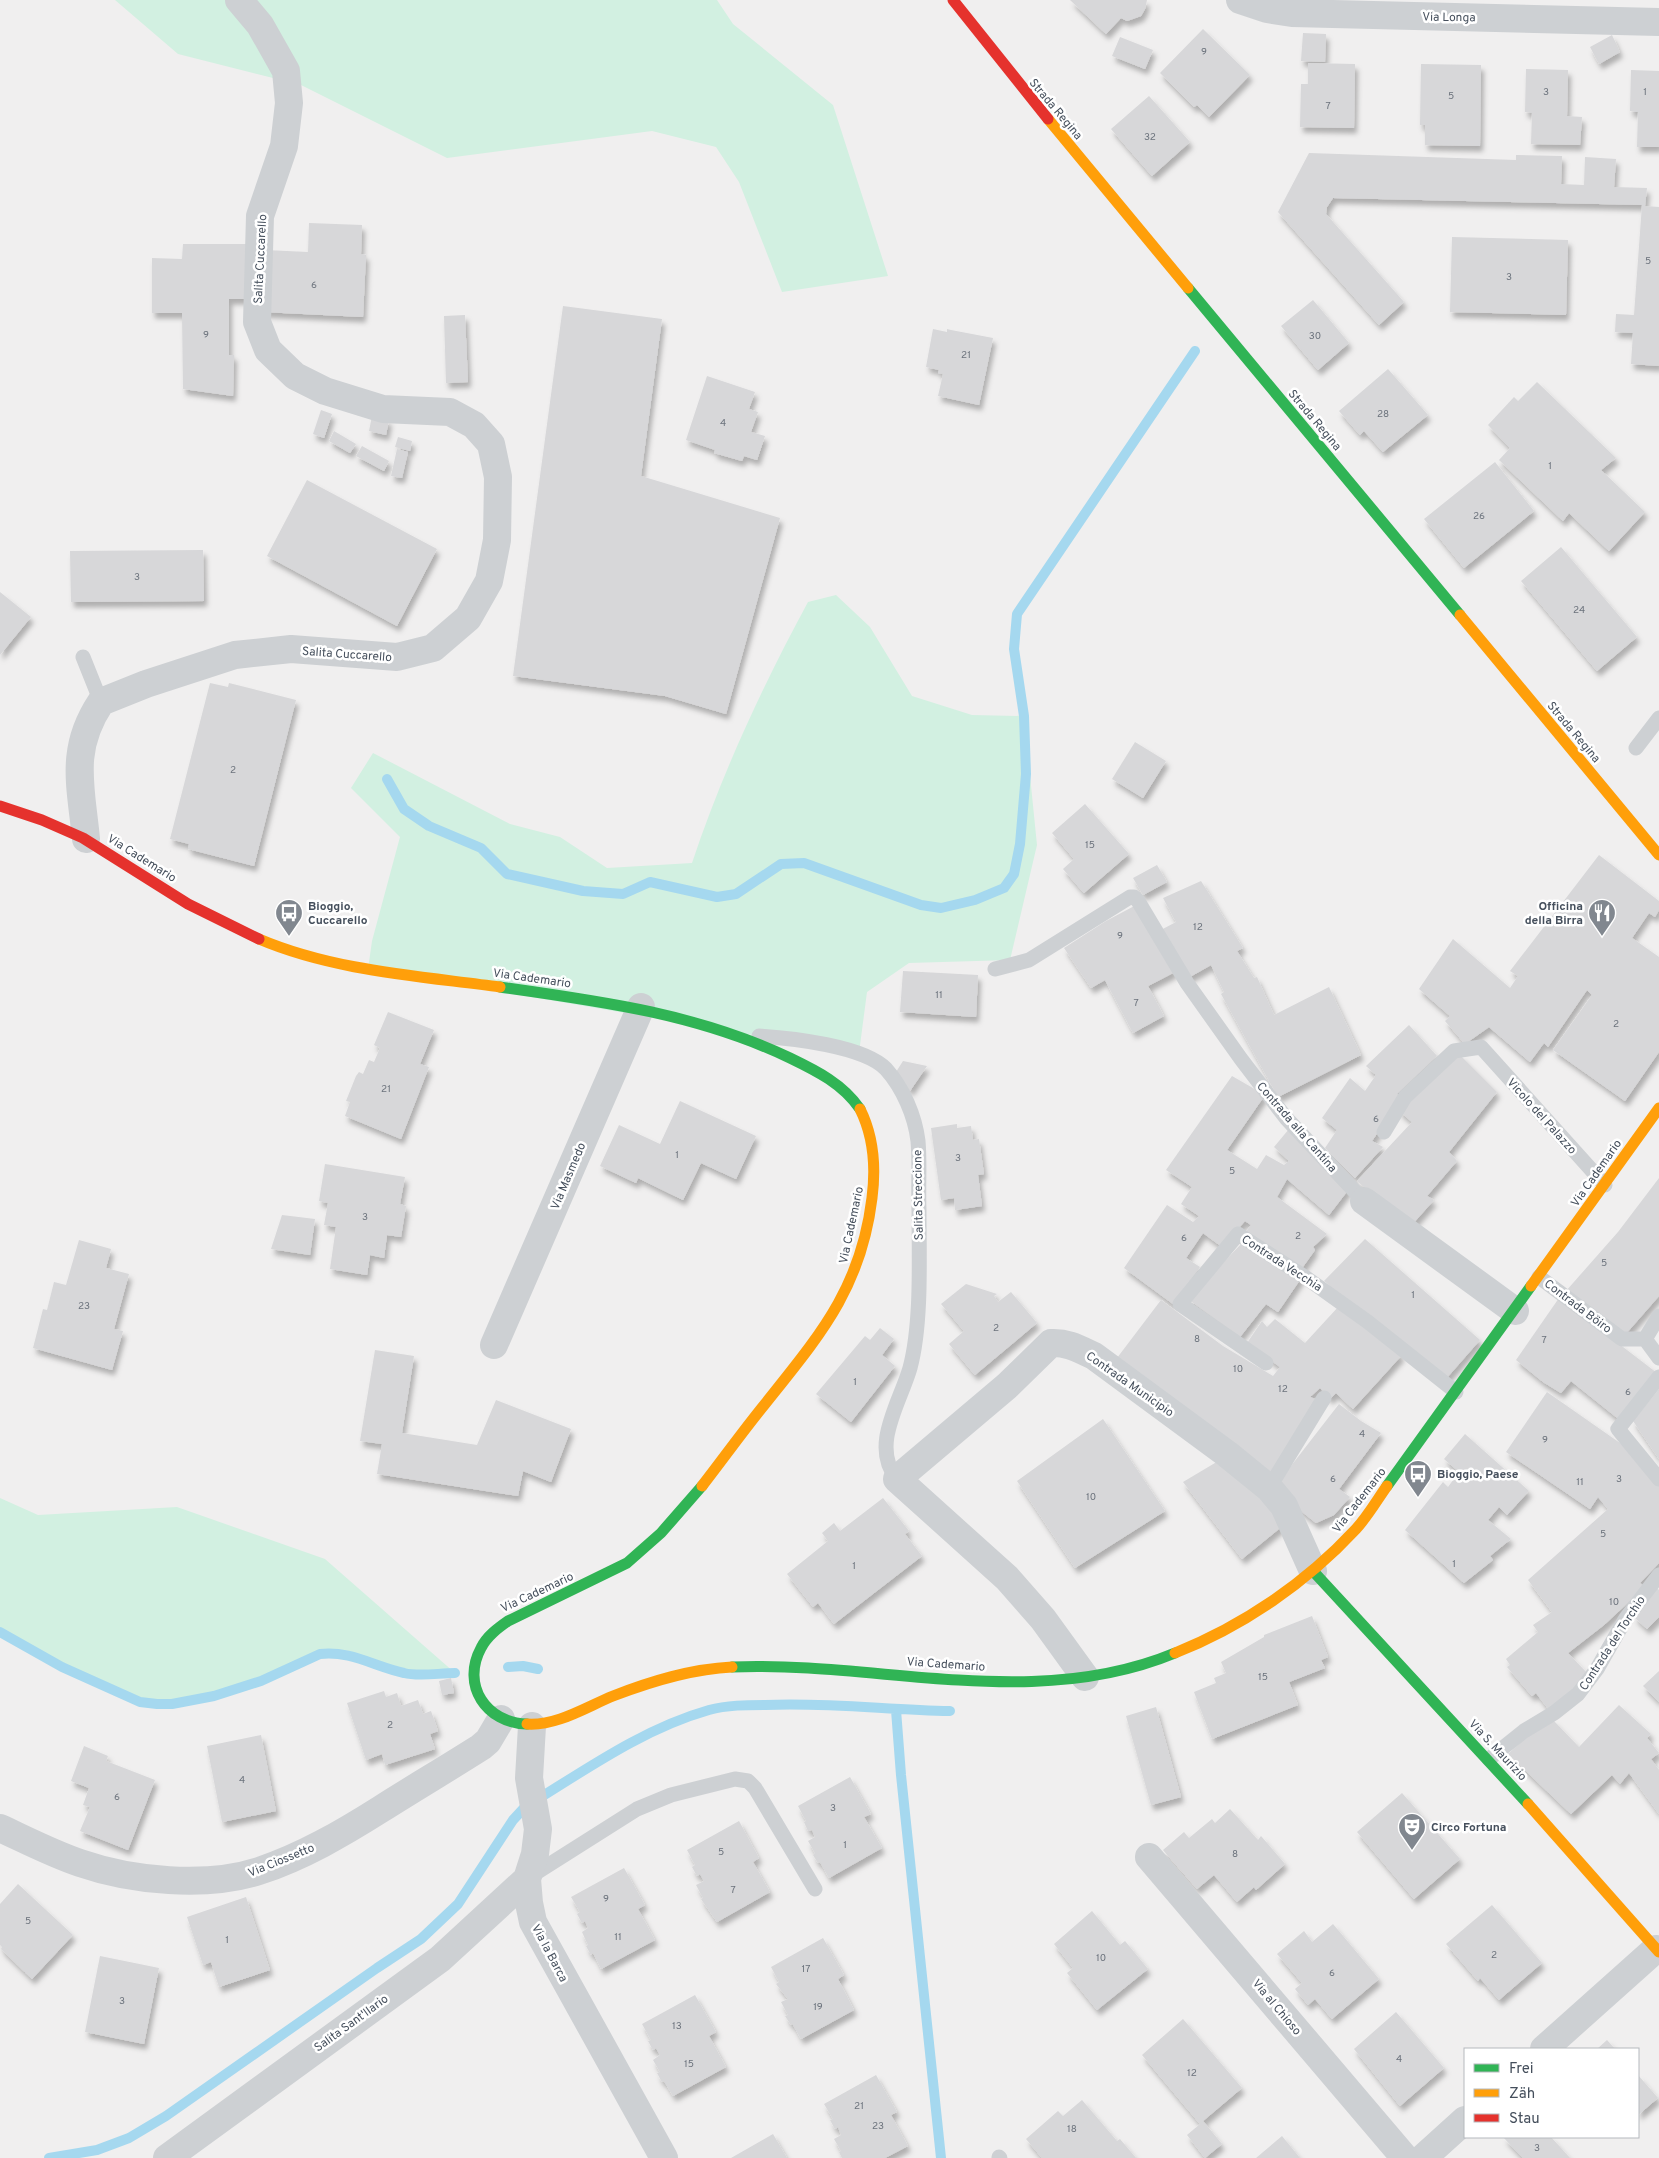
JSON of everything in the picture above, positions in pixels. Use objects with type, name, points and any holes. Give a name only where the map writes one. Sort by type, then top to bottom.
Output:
[{"type":"street","name":"Salita Cuccarello","points":[[101,702],[146,684],[235,655],[291,649],[397,658],[433,648],[468,618],[489,581],[497,540],[498,477],[491,444],[474,425],[450,412],[383,409],[325,391],[295,376],[268,350],[257,322],[260,216],[284,146],[289,103],[286,71],[260,25],[240,0]]},
{"type":"street","name":"Strada Regina","points":[[953,0],[1014,79],[1659,855]]},
{"type":"street","name":"Via Longa","points":[[1240,0],[1267,9],[1292,13],[1659,22]]},
{"type":"street","points":[[86,839],[79,756],[84,734],[101,702]]},
{"type":"street","name":"Via Cademario","points":[[0,806],[37,817],[86,839],[188,904],[230,926],[283,948],[368,969],[641,1007],[700,1021],[759,1043],[832,1080],[850,1096],[863,1114],[871,1135],[874,1164],[870,1211],[854,1274],[840,1302],[819,1334],[683,1508],[651,1543],[626,1563],[596,1580],[510,1618],[492,1632],[482,1645],[476,1659],[474,1682],[482,1702],[500,1719],[514,1724],[532,1726],[548,1723],[657,1681],[712,1670],[740,1667],[796,1667],[1017,1683],[1085,1677],[1136,1668],[1170,1657],[1206,1642],[1267,1604],[1313,1571],[1357,1528],[1540,1277],[1659,1108]]},
{"type":"street","name":"Via Masmedo","points":[[494,1345],[641,1007]]},
{"type":"street","name":"Contrada alla Cantina","points":[[1364,1201],[1515,1310]]},
{"type":"street","name":"Contrada Municipio","points":[[897,1480],[1007,1386],[1051,1343],[1060,1342],[1094,1356],[1227,1454],[1269,1488],[1284,1506],[1313,1571]]},
{"type":"street","points":[[897,1480],[1007,1578],[1043,1619],[1085,1677]]},
{"type":"street","name":"Via S. Maurizio","points":[[1313,1571],[1489,1760],[1658,1951]]},
{"type":"street","name":"Via Ciossetto","points":[[0,1828],[80,1863],[165,1879],[199,1881],[227,1878],[260,1871],[306,1852],[350,1828],[481,1747],[488,1741],[500,1719]]},
{"type":"street","name":"Via la Barca","points":[[532,1726],[529,1778],[538,1829],[535,1854],[527,1879],[533,1922],[664,2158]]},
{"type":"street","name":"Via al Chioso","points":[[1149,1857],[1405,2158]]},
{"type":"street","name":"Salita Sant'Ilario","points":[[167,2158],[440,1959],[527,1879]]},
{"type":"street","points":[[1545,2048],[1658,1951]]},
{"type":"street","points":[[1423,2158],[1464,2121]]},
{"type":"lane","points":[[83,658],[101,702]]},
{"type":"lane","points":[[1636,748],[1659,718]]},
{"type":"lane","name":"Contrada alla Cantina","points":[[995,970],[1028,960],[1130,897],[1134,897],[1187,984],[1240,1059],[1286,1118],[1364,1201]]},
{"type":"lane","name":"Salita Streccione","points":[[735,1034],[800,1038],[858,1053],[886,1068],[908,1102],[918,1140],[919,1252],[916,1337],[910,1369],[888,1429],[886,1451],[890,1471],[897,1480]]},
{"type":"lane","name":"Vicolo del Palazzo","points":[[1384,1132],[1405,1097],[1454,1051],[1480,1047],[1605,1185]]},
{"type":"lane","name":"Contrada Vecchia","points":[[1266,1363],[1180,1304],[1238,1234],[1305,1277],[1368,1322],[1456,1392]]},
{"type":"lane","name":"Contrada Böiro","points":[[1540,1277],[1622,1339],[1644,1339]]},
{"type":"lane","points":[[1659,1316],[1644,1339],[1659,1358]]},
{"type":"lane","points":[[1659,1377],[1618,1429],[1659,1479]]},
{"type":"lane","points":[[1269,1488],[1324,1398]]},
{"type":"lane","name":"Contrada del Torchio","points":[[1489,1760],[1524,1731],[1554,1713],[1578,1694],[1597,1669],[1626,1618],[1659,1575]]},
{"type":"lane","points":[[527,1879],[637,1809],[670,1795],[735,1779],[748,1781],[755,1788],[815,1889]]},
{"type":"green space","points":[[115,0],[717,0],[733,24],[833,105],[888,276],[782,292],[739,182],[716,147],[652,131],[447,158],[301,85],[178,54]]},
{"type":"green space","points":[[836,595],[870,627],[912,696],[972,715],[1024,716],[1037,845],[1010,960],[909,963],[867,992],[859,1053],[368,969],[372,941],[400,837],[351,788],[373,753],[510,824],[560,837],[607,868],[692,863],[716,796],[744,730],[808,602]]},
{"type":"green space","points":[[0,1498],[38,1515],[177,1507],[325,1559],[455,1673],[410,1674],[341,1654],[330,1653],[320,1654],[261,1681],[214,1696],[172,1704],[140,1701],[62,1667],[0,1632]]},
{"type":"building","points":[[1070,0],[1147,0],[1141,16],[1127,21],[1121,18],[1106,34]]},
{"type":"building","points":[[1203,29],[1250,75],[1209,117],[1197,105],[1194,107],[1160,73]]},
{"type":"building","points":[[1303,33],[1326,34],[1325,62],[1301,61]]},
{"type":"building","points":[[1612,35],[1620,52],[1599,64],[1590,47]]},
{"type":"building","points":[[1120,37],[1153,50],[1145,69],[1112,56]]},
{"type":"building","points":[[1308,63],[1355,64],[1354,128],[1300,127],[1301,84],[1308,84]]},
{"type":"building","points":[[1421,64],[1481,65],[1480,146],[1425,145],[1425,125],[1420,125]]},
{"type":"building","points":[[1526,69],[1568,70],[1567,116],[1582,117],[1580,145],[1531,144],[1532,113],[1525,112]]},
{"type":"building","points":[[1631,70],[1659,71],[1659,147],[1637,147],[1638,112],[1630,111]]},
{"type":"building","points":[[1149,96],[1190,142],[1152,176],[1111,129]]},
{"type":"building","points":[[1309,153],[1516,160],[1516,155],[1562,156],[1561,184],[1584,185],[1585,157],[1616,159],[1614,187],[1647,188],[1645,206],[1659,207],[1659,366],[1631,364],[1633,333],[1615,332],[1616,314],[1634,315],[1642,205],[1333,198],[1327,207],[1326,214],[1404,302],[1379,325],[1278,212]]},
{"type":"building","points":[[309,223],[362,225],[361,254],[366,255],[363,317],[262,312],[265,250],[308,252]]},
{"type":"building","points":[[1452,237],[1568,240],[1566,315],[1450,312]]},
{"type":"building","points":[[183,244],[253,244],[253,299],[229,299],[229,355],[234,355],[233,396],[183,389],[182,313],[152,313],[152,258],[182,259]]},
{"type":"building","points":[[1313,300],[1349,343],[1318,370],[1281,326]]},
{"type":"building","points":[[563,306],[662,319],[641,476],[780,518],[726,714],[665,696],[513,676]]},
{"type":"building","points":[[465,315],[468,382],[446,383],[444,316]]},
{"type":"building","points":[[933,329],[947,332],[947,329],[993,338],[979,405],[938,396],[943,374],[938,373],[939,370],[926,367]]},
{"type":"building","points":[[1388,369],[1428,415],[1383,452],[1364,431],[1360,435],[1339,411]]},
{"type":"building","points":[[707,376],[755,392],[749,409],[758,412],[751,432],[765,436],[757,460],[744,456],[742,461],[714,453],[715,450],[686,440]]},
{"type":"building","points":[[1537,382],[1616,458],[1601,470],[1645,512],[1609,551],[1569,513],[1563,521],[1499,460],[1510,448],[1488,425],[1514,397],[1518,401]]},
{"type":"building","points":[[321,410],[332,414],[324,438],[313,434]]},
{"type":"building","points":[[372,416],[389,420],[386,435],[369,431]]},
{"type":"building","points":[[334,431],[356,444],[350,453],[329,441]]},
{"type":"building","points":[[398,437],[412,441],[410,451],[395,447]]},
{"type":"building","points":[[362,446],[389,461],[384,471],[356,456]]},
{"type":"building","points":[[397,449],[408,452],[402,478],[391,476]]},
{"type":"building","points":[[1495,462],[1534,511],[1464,568],[1424,519]]},
{"type":"building","points":[[307,480],[437,549],[397,626],[267,556]]},
{"type":"building","points":[[1561,547],[1637,637],[1597,671],[1521,581]]},
{"type":"building","points":[[203,550],[204,601],[71,602],[70,551]]},
{"type":"building","points":[[0,592],[31,617],[0,655]]},
{"type":"building","points":[[210,683],[228,687],[229,683],[296,700],[254,866],[188,849],[189,844],[170,839]]},
{"type":"building","points":[[1135,742],[1166,761],[1143,798],[1112,779]]},
{"type":"building","points":[[1085,804],[1129,854],[1084,893],[1063,869],[1074,859],[1052,833]]},
{"type":"building","points":[[1599,855],[1659,901],[1659,910],[1655,917],[1649,913],[1632,938],[1659,957],[1659,1052],[1625,1101],[1553,1050],[1592,995],[1587,990],[1548,1047],[1544,1043],[1530,1062],[1489,1027],[1465,1044],[1445,1021],[1450,1016],[1419,989],[1453,939],[1510,988],[1518,976],[1510,971]]},
{"type":"building","points":[[1157,865],[1167,882],[1143,895],[1133,878]]},
{"type":"building","points":[[1201,881],[1243,948],[1237,951],[1254,978],[1257,977],[1274,1015],[1329,987],[1361,1055],[1278,1097],[1221,994],[1224,992],[1211,965],[1188,978],[1159,931],[1176,922],[1163,898]]},
{"type":"building","points":[[1138,904],[1175,972],[1148,986],[1164,1016],[1133,1033],[1105,980],[1091,988],[1064,948],[1106,921]]},
{"type":"building","points":[[903,971],[978,975],[976,1017],[900,1012]]},
{"type":"building","points":[[388,1012],[434,1030],[420,1064],[429,1067],[401,1139],[345,1116],[350,1102],[346,1101],[356,1076],[359,1072],[363,1074],[369,1060],[374,1062],[380,1048],[374,1045]]},
{"type":"building","points":[[1409,1025],[1437,1056],[1397,1094],[1402,1097],[1372,1141],[1383,1147],[1355,1178],[1325,1148],[1337,1130],[1322,1118],[1350,1078],[1365,1091],[1376,1075],[1366,1066]]},
{"type":"building","points":[[1460,1055],[1497,1092],[1449,1152],[1457,1161],[1427,1196],[1434,1200],[1410,1227],[1357,1181],[1412,1122],[1398,1110]]},
{"type":"building","points":[[903,1061],[927,1066],[910,1091],[896,1072]]},
{"type":"building","points":[[1232,1076],[1265,1095],[1227,1150],[1257,1169],[1266,1155],[1284,1165],[1289,1161],[1274,1147],[1289,1129],[1349,1189],[1329,1215],[1287,1179],[1277,1197],[1327,1234],[1313,1247],[1315,1250],[1300,1271],[1244,1234],[1251,1225],[1245,1221],[1222,1247],[1203,1233],[1186,1258],[1200,1267],[1173,1304],[1124,1268],[1167,1205],[1193,1222],[1199,1216],[1181,1204],[1192,1187],[1166,1170]]},
{"type":"building","points":[[680,1101],[756,1136],[736,1179],[701,1163],[683,1200],[638,1178],[636,1183],[600,1166],[619,1125],[660,1144]]},
{"type":"building","points":[[957,1124],[957,1128],[971,1126],[973,1140],[979,1139],[984,1174],[978,1175],[982,1206],[955,1210],[954,1198],[941,1200],[931,1128]]},
{"type":"building","points":[[325,1164],[405,1177],[400,1204],[406,1206],[401,1237],[387,1235],[384,1258],[370,1255],[367,1275],[330,1269],[336,1227],[324,1225],[328,1203],[319,1201]]},
{"type":"building","points":[[1659,1178],[1659,1296],[1624,1336],[1566,1291],[1618,1232]]},
{"type":"building","points":[[282,1215],[315,1219],[310,1255],[271,1249]]},
{"type":"building","points":[[1365,1239],[1480,1340],[1445,1380],[1324,1281]]},
{"type":"building","points":[[79,1240],[111,1249],[106,1268],[129,1274],[114,1329],[123,1331],[112,1370],[33,1348],[43,1309],[47,1310],[54,1282],[66,1285]]},
{"type":"building","points":[[1245,1240],[1302,1277],[1278,1312],[1266,1304],[1240,1337],[1188,1299]]},
{"type":"building","points":[[966,1284],[997,1294],[994,1296],[998,1302],[1011,1292],[1037,1323],[975,1375],[949,1344],[964,1331],[941,1304]]},
{"type":"building","points":[[1559,1298],[1657,1373],[1621,1421],[1571,1381],[1561,1393],[1543,1382],[1516,1360]]},
{"type":"building","points":[[1161,1300],[1223,1346],[1273,1376],[1280,1367],[1247,1343],[1262,1321],[1267,1327],[1275,1319],[1305,1343],[1339,1306],[1402,1355],[1353,1409],[1336,1393],[1330,1399],[1320,1388],[1310,1397],[1315,1399],[1268,1479],[1117,1358]]},
{"type":"building","points":[[880,1328],[894,1339],[882,1355],[895,1366],[851,1422],[816,1394],[865,1336],[870,1340]]},
{"type":"building","points":[[375,1350],[414,1356],[402,1433],[477,1445],[496,1400],[571,1429],[551,1482],[523,1471],[518,1496],[377,1474],[382,1444],[360,1441]]},
{"type":"building","points":[[1659,1389],[1659,1459],[1633,1421]]},
{"type":"building","points":[[1547,1392],[1630,1450],[1659,1484],[1659,1563],[1640,1583],[1645,1587],[1604,1625],[1568,1653],[1587,1673],[1559,1705],[1549,1710],[1536,1693],[1532,1696],[1507,1667],[1510,1665],[1506,1659],[1538,1632],[1533,1625],[1552,1612],[1528,1580],[1608,1509],[1598,1497],[1590,1509],[1506,1452]]},
{"type":"building","points":[[1339,1404],[1381,1433],[1339,1489],[1350,1497],[1334,1515],[1316,1523],[1296,1507],[1277,1484]]},
{"type":"building","points":[[1103,1419],[1165,1511],[1075,1568],[1017,1481]]},
{"type":"building","points":[[1465,1434],[1529,1491],[1507,1515],[1499,1507],[1488,1520],[1511,1539],[1490,1556],[1493,1560],[1464,1583],[1405,1530],[1443,1482],[1448,1487],[1459,1472],[1444,1459]]},
{"type":"building","points":[[1225,1457],[1285,1524],[1242,1559],[1183,1482]]},
{"type":"building","points":[[883,1498],[909,1531],[905,1534],[922,1556],[834,1624],[818,1603],[813,1607],[787,1574],[828,1541],[822,1533],[834,1523],[840,1531]]},
{"type":"building","points":[[1657,1588],[1659,1590],[1659,1617],[1647,1629],[1634,1617]]},
{"type":"building","points":[[1312,1616],[1328,1657],[1321,1660],[1325,1668],[1289,1682],[1298,1705],[1212,1739],[1194,1692],[1216,1683],[1214,1678],[1226,1673],[1221,1662],[1264,1637],[1264,1635]]},
{"type":"building","points":[[1659,1671],[1659,1702],[1643,1686]]},
{"type":"building","points":[[451,1678],[454,1693],[442,1695],[439,1681]]},
{"type":"building","points":[[384,1691],[386,1697],[397,1693],[401,1706],[418,1700],[423,1714],[431,1711],[438,1731],[430,1734],[435,1749],[385,1765],[382,1754],[366,1760],[347,1703]]},
{"type":"building","points":[[1619,1705],[1651,1734],[1647,1738],[1659,1753],[1651,1759],[1659,1770],[1659,1814],[1629,1773],[1620,1784],[1612,1775],[1571,1814],[1508,1754],[1541,1724],[1554,1721],[1579,1747]]},
{"type":"building","points":[[1156,1707],[1181,1797],[1151,1805],[1126,1716]]},
{"type":"building","points":[[261,1735],[276,1811],[222,1822],[207,1746]]},
{"type":"building","points":[[84,1746],[108,1756],[106,1761],[155,1780],[128,1850],[80,1831],[90,1807],[83,1805],[89,1788],[71,1781]]},
{"type":"building","points":[[850,1777],[871,1814],[864,1817],[882,1848],[829,1878],[820,1862],[818,1863],[813,1855],[815,1853],[808,1841],[815,1837],[812,1830],[808,1831],[804,1822],[806,1821],[798,1806]]},
{"type":"building","points":[[1402,1793],[1460,1859],[1414,1899],[1357,1832]]},
{"type":"building","points":[[1230,1809],[1258,1840],[1261,1836],[1285,1864],[1256,1890],[1254,1887],[1237,1902],[1214,1875],[1197,1889],[1163,1850],[1184,1832],[1189,1838],[1212,1819],[1215,1823]]},
{"type":"building","points":[[739,1821],[759,1858],[753,1862],[770,1892],[717,1922],[701,1899],[703,1898],[696,1885],[704,1881],[700,1874],[697,1876],[692,1867],[695,1865],[687,1850]]},
{"type":"building","points":[[624,1868],[645,1905],[638,1909],[655,1940],[601,1969],[593,1953],[591,1955],[586,1946],[588,1945],[582,1932],[588,1928],[585,1921],[582,1923],[577,1914],[580,1912],[571,1897]]},
{"type":"building","points":[[18,1884],[73,1935],[32,1979],[1,1949],[0,1945],[0,1904]]},
{"type":"building","points":[[246,1897],[270,1970],[219,1987],[211,1962],[203,1965],[187,1917]]},
{"type":"building","points":[[1492,1905],[1542,1963],[1499,2000],[1480,1978],[1478,1981],[1446,1944]]},
{"type":"building","points":[[1092,1911],[1120,1945],[1125,1941],[1148,1969],[1097,2010],[1067,1973],[1073,1968],[1054,1944]]},
{"type":"building","points":[[1333,1924],[1379,1979],[1332,2019],[1315,1999],[1308,2005],[1295,1989],[1302,1983],[1277,1954],[1304,1931],[1312,1942]]},
{"type":"building","points":[[823,1938],[844,1975],[838,1979],[854,2010],[801,2039],[792,2023],[791,2025],[785,2016],[788,2015],[781,2002],[788,1999],[776,1984],[779,1982],[771,1967]]},
{"type":"building","points":[[100,1956],[159,1968],[144,2044],[85,2032]]},
{"type":"building","points":[[695,1995],[716,2032],[709,2036],[726,2067],[673,2096],[657,2073],[660,2072],[653,2060],[660,2055],[656,2048],[653,2050],[648,2041],[651,2040],[642,2024]]},
{"type":"building","points":[[1396,2012],[1444,2068],[1400,2106],[1354,2049]]},
{"type":"building","points":[[1183,2019],[1242,2088],[1203,2121],[1222,2144],[1205,2158],[1187,2135],[1200,2124],[1142,2055]]},
{"type":"building","points":[[1607,2040],[1614,2048],[1598,2048]]},
{"type":"building","points":[[876,2075],[897,2112],[891,2115],[908,2146],[885,2158],[842,2158],[839,2152],[841,2151],[834,2139],[841,2135],[838,2127],[835,2129],[830,2120],[833,2119],[824,2104]]},
{"type":"building","points":[[1639,2076],[1658,2098],[1639,2114]]},
{"type":"building","points":[[1082,2100],[1117,2141],[1120,2139],[1136,2158],[1042,2158],[1026,2139],[1058,2111],[1063,2116]]},
{"type":"building","points":[[773,2134],[787,2158],[731,2158]]},
{"type":"building","points":[[1282,2136],[1300,2158],[1256,2158]]},
{"type":"building","points":[[1504,2138],[1552,2138],[1570,2158],[1523,2158]]},
{"type":"waterway","points":[[387,779],[404,809],[429,826],[481,848],[507,874],[583,891],[623,894],[650,882],[717,897],[736,894],[781,864],[804,863],[921,905],[941,908],[975,900],[1004,888],[1014,874],[1020,844],[1026,774],[1024,716],[1014,649],[1017,614],[1195,351]]},
{"type":"waterway","points":[[0,1632],[62,1667],[140,1702],[157,1704],[172,1704],[214,1696],[261,1681],[320,1654],[341,1654],[410,1674],[455,1673]]},
{"type":"waterway","points":[[508,1667],[523,1666],[538,1669]]},
{"type":"waterway","points":[[49,2158],[97,2150],[129,2138],[166,2116],[421,1939],[458,1904],[513,1820],[525,1807],[591,1765],[660,1728],[709,1710],[730,1706],[788,1704],[950,1711]]},
{"type":"waterway","points":[[896,1710],[901,1775],[941,2158]]},
{"type":"traffic: fast","points":[[1188,288],[1460,615]]},
{"type":"traffic: fast","points":[[500,987],[648,1011],[720,1030],[790,1058],[820,1073],[846,1092],[860,1109]]},
{"type":"traffic: fast","points":[[1387,1486],[1531,1286]]},
{"type":"traffic: fast","points":[[527,1724],[512,1722],[500,1717],[481,1700],[476,1688],[474,1675],[476,1662],[486,1640],[508,1621],[627,1563],[661,1533],[702,1486]]},
{"type":"traffic: fast","points":[[1313,1571],[1528,1804]]},
{"type":"traffic: fast","points":[[732,1667],[788,1667],[956,1680],[1011,1682],[1067,1679],[1121,1670],[1175,1653]]},
{"type":"traffic: slow","points":[[1048,119],[1188,288]]},
{"type":"traffic: slow","points":[[1460,615],[1659,855]]},
{"type":"traffic: slow","points":[[259,939],[288,950],[347,965],[378,971],[500,987]]},
{"type":"traffic: slow","points":[[1531,1286],[1659,1108]]},
{"type":"traffic: slow","points":[[702,1486],[820,1333],[848,1285],[866,1230],[873,1186],[873,1152],[865,1120],[860,1109]]},
{"type":"traffic: slow","points":[[1175,1653],[1225,1630],[1295,1585],[1337,1549],[1356,1529],[1387,1486]]},
{"type":"traffic: slow","points":[[527,1724],[538,1724],[560,1719],[642,1685],[702,1670],[732,1667]]},
{"type":"traffic: slow","points":[[1528,1804],[1659,1952]]},
{"type":"traffic: jam","points":[[953,0],[1048,119]]},
{"type":"traffic: jam","points":[[0,806],[42,820],[83,838],[188,904],[259,939]]},
{"type":"place","name":"Bioggio, Cuccarello","points":[[289,937]]},
{"type":"place","name":"Officina della Birra","points":[[1602,937]]},
{"type":"place","name":"Bioggio, Paese","points":[[1418,1498]]},
{"type":"place","name":"Circo Fortuna","points":[[1412,1851]]}]
